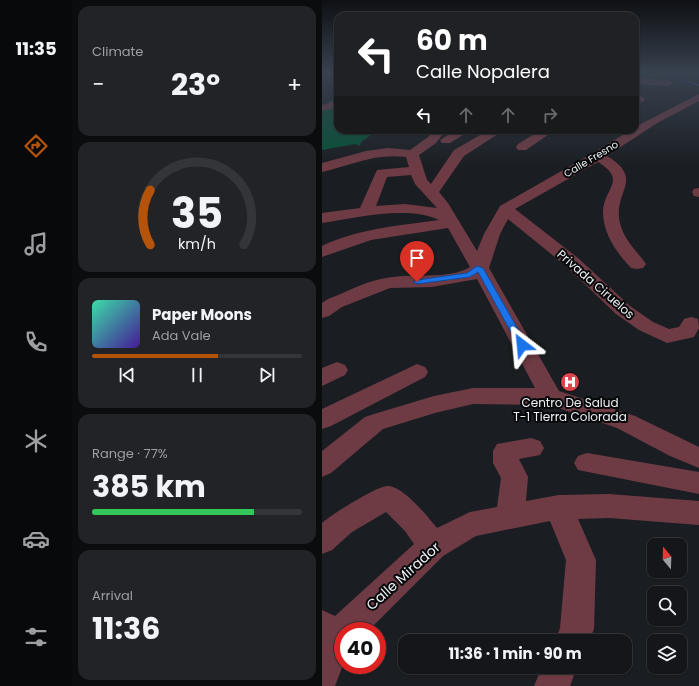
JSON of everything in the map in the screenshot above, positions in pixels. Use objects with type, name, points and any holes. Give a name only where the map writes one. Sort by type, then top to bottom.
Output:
[{"type":"street","points":[[323,108],[334,104]]},
{"type":"street","name":"Calle Fresno","points":[[639,130],[692,104]]},
{"type":"street","points":[[432,192],[459,153],[468,146],[490,134]]},
{"type":"street","points":[[522,147],[543,134]]},
{"type":"street","name":"Calle Fresno","points":[[505,209],[598,156],[632,134]]},
{"type":"street","points":[[322,168],[349,158],[380,151],[397,151],[412,154],[432,140],[443,135],[468,146]]},
{"type":"street","points":[[412,154],[420,181],[432,192],[453,222],[461,239],[480,268],[551,396]]},
{"type":"street","points":[[598,156],[618,171],[621,178],[612,205],[612,220],[617,237],[637,264]]},
{"type":"street","points":[[366,212],[382,173],[418,171]]},
{"type":"street","points":[[322,312],[335,302],[387,283],[432,281],[470,275],[480,268],[492,234],[505,209]]},
{"type":"street","name":"Privada Ciruelos","points":[[505,209],[572,262],[623,310],[646,326],[667,336],[687,332],[691,324]]},
{"type":"street","points":[[322,218],[366,212],[413,210],[441,214],[453,222]]},
{"type":"street","points":[[322,252],[334,245],[365,235],[453,222]]},
{"type":"street","points":[[322,420],[417,372]]},
{"type":"street","points":[[382,390],[392,416]]},
{"type":"street","points":[[322,466],[374,423],[392,416],[473,396],[551,396],[626,422],[699,458]]},
{"type":"street","points":[[510,516],[515,477],[506,463],[506,451],[531,448]]},
{"type":"street","points":[[587,463],[643,474],[699,482]]},
{"type":"street","points":[[643,474],[699,493]]},
{"type":"street","points":[[322,541],[342,523],[388,497],[415,522],[432,546]]},
{"type":"street","name":"Calle Mirador","points":[[348,622],[432,546],[470,525],[559,507],[609,506],[699,513]]},
{"type":"street","points":[[559,507],[581,560],[577,629],[575,634]]},
{"type":"street","name":"Calle Mirador","points":[[322,676],[334,641]]},
{"type":"street","points":[[552,686],[557,674]]},
{"type":"green space","points":[[330,104],[334,104],[334,134],[376,134],[371,135],[361,142],[360,146],[355,144],[322,150],[322,109]]},
{"type":"place","name":"Centro De Salud T-1 Tierra Colorada","points":[[570,382]]},
{"type":"route","points":[[417,282],[470,275],[480,268],[522,345]]}]
